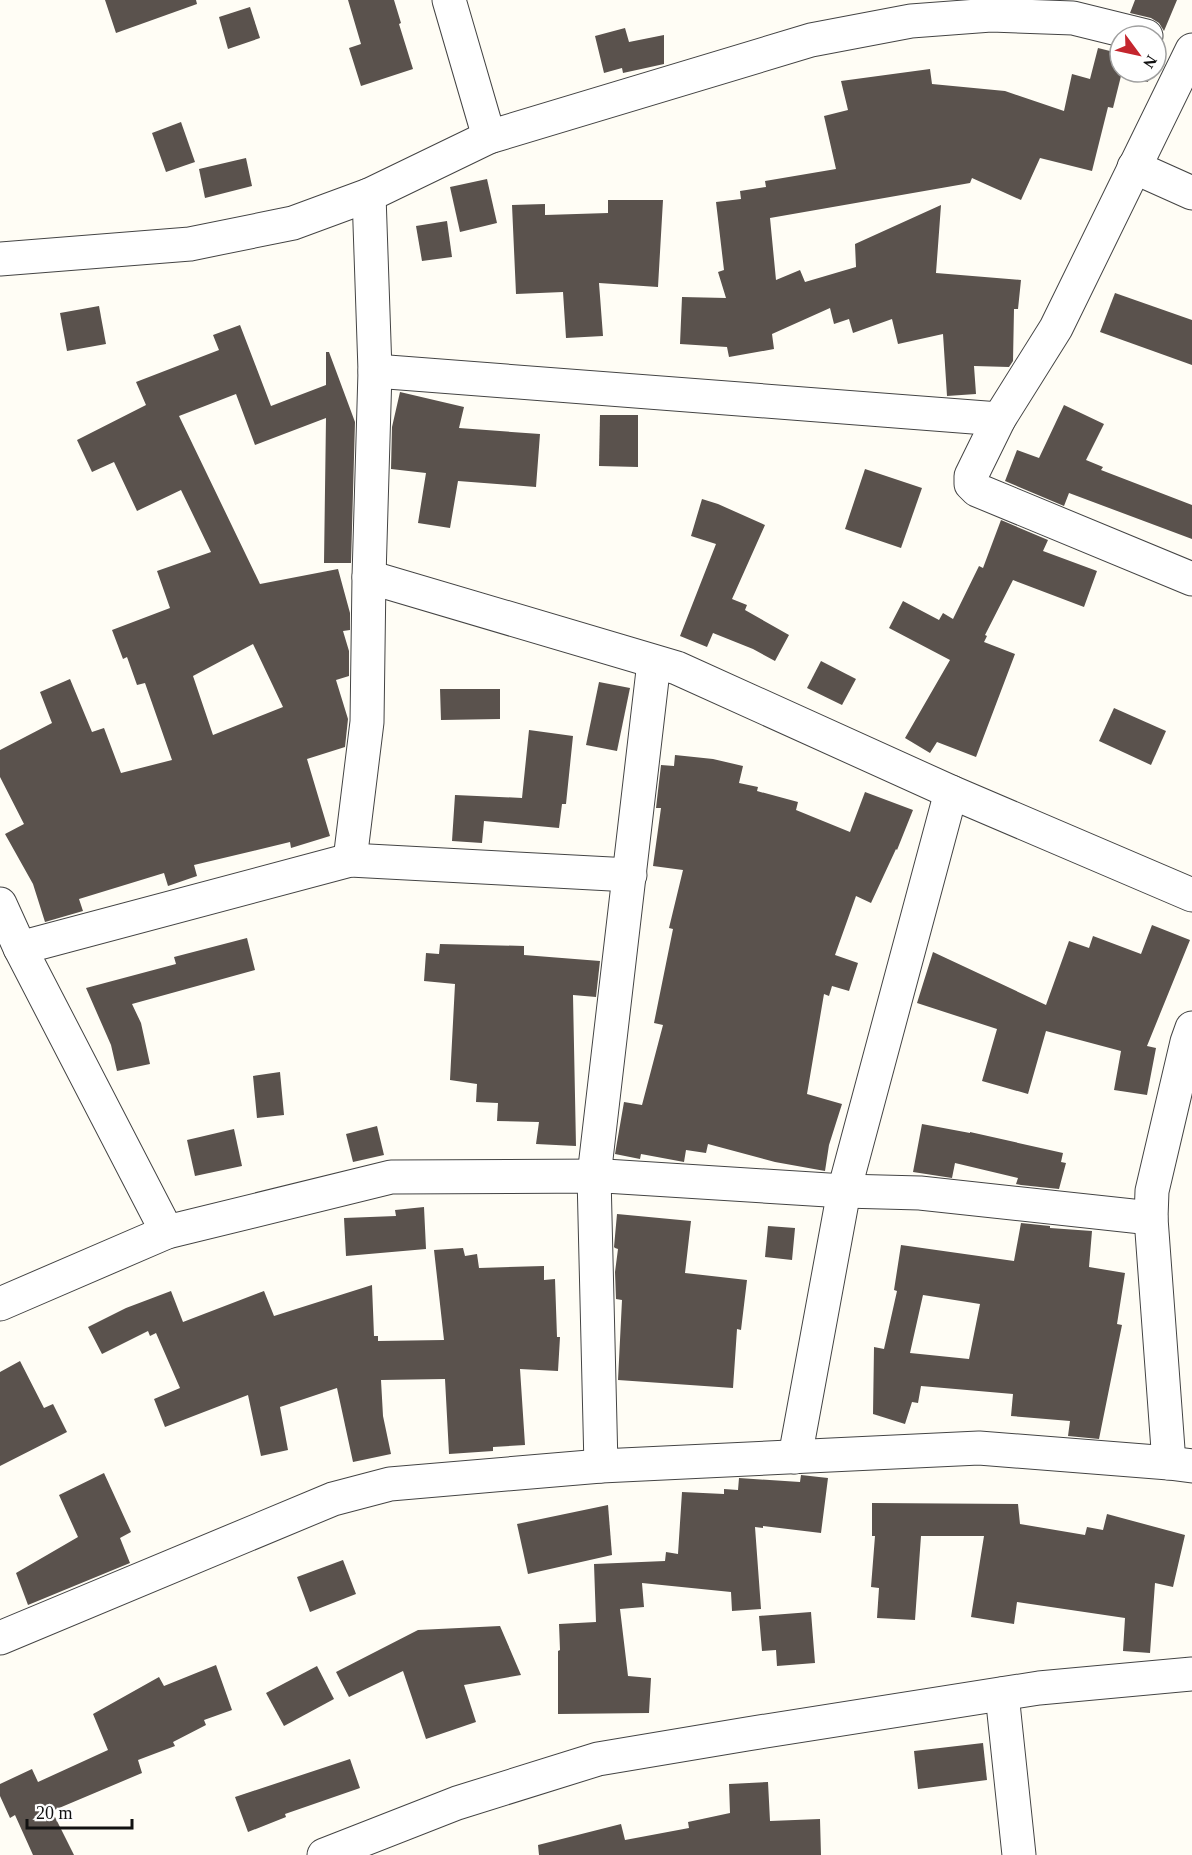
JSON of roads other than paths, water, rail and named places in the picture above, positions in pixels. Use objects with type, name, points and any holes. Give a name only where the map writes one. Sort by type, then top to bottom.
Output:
[{"type":"street","points":[[449,0],[489,137]]},
{"type":"street","points":[[0,259],[190,244],[293,223],[369,195],[489,137],[811,40],[910,21],[991,15],[1073,18],[1108,27]]},
{"type":"street","points":[[1168,42],[1192,49],[1056,328],[999,419],[971,476],[971,484],[976,490],[1192,579]]},
{"type":"street","points":[[1134,167],[1192,194]]},
{"type":"street","points":[[350,860],[367,722],[375,371],[369,195]]},
{"type":"street","points":[[375,371],[999,419]]},
{"type":"street","points":[[369,577],[677,668],[951,792],[1192,895]]},
{"type":"street","points":[[601,1466],[594,1176],[654,662]]},
{"type":"street","points":[[795,1456],[844,1191],[951,792]]},
{"type":"street","points":[[20,948],[350,860],[630,875]]},
{"type":"street","points":[[0,904],[20,948],[166,1232]]},
{"type":"street","points":[[0,1638],[333,1499],[390,1484],[601,1466],[979,1448],[1181,1464],[1151,1218],[1152,1191],[1192,1028]]},
{"type":"street","points":[[0,1304],[166,1232],[391,1177],[594,1176],[844,1191],[920,1193],[1151,1218]]},
{"type":"street","points":[[324,1855],[457,1803],[598,1759],[1039,1688],[1192,1674]]},
{"type":"street","points":[[1002,1694],[1019,1855]]}]
